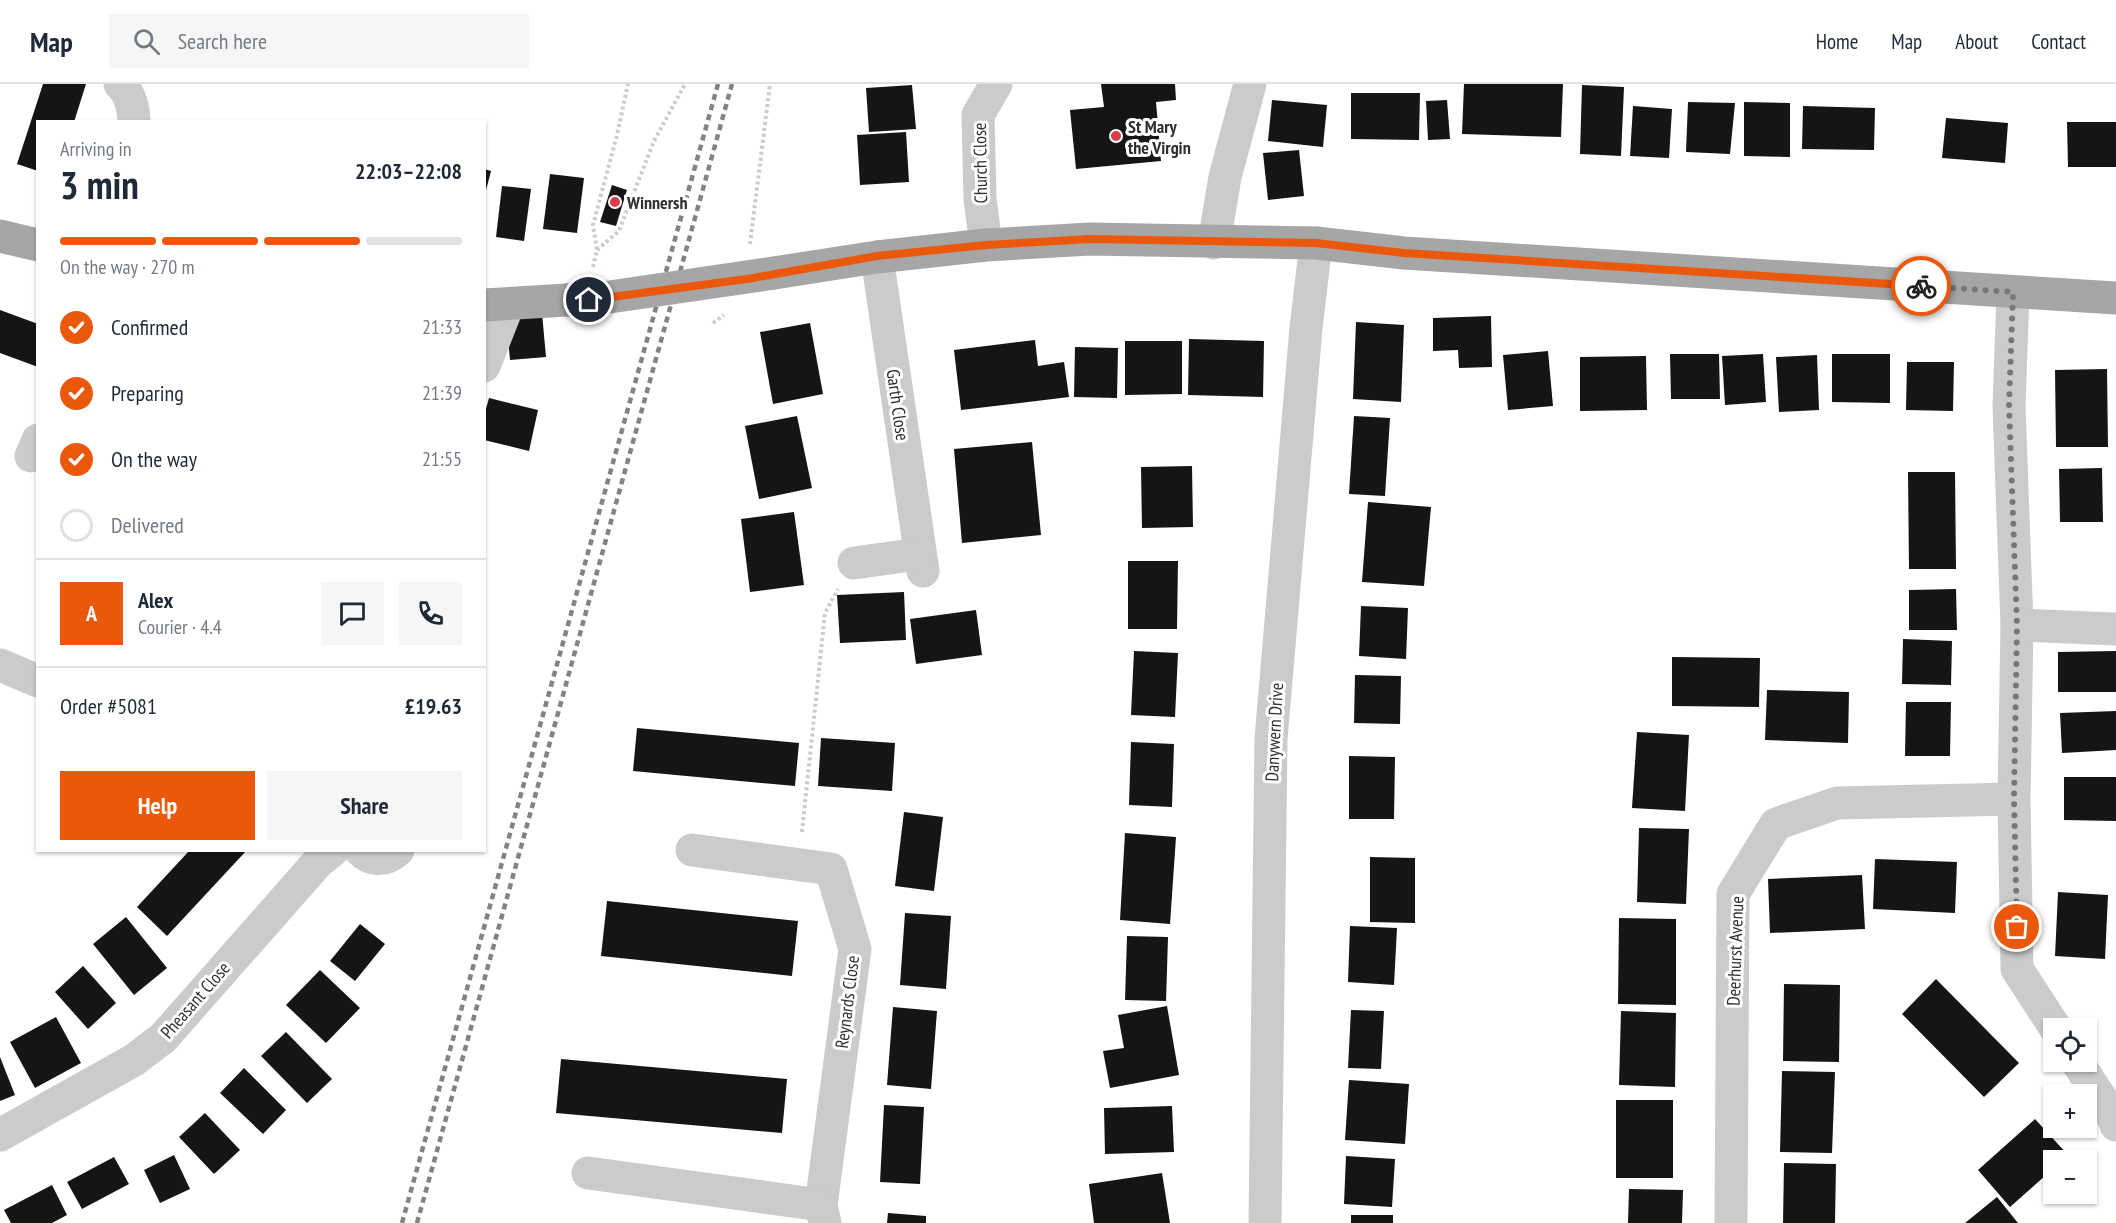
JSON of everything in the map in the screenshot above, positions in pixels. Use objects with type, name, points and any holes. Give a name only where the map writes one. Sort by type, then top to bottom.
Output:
[{"type":"main road","points":[[496,305],[589,300],[877,256],[986,245],[1090,239],[1214,243],[1316,243],[1404,253],[2116,298]]},
{"type":"street","points":[[120,84],[134,109],[134,120]]},
{"type":"street","name":"Church Close","points":[[986,245],[980,199],[978,115],[996,84]]},
{"type":"street","points":[[1214,243],[1225,177],[1250,84]]},
{"type":"street","name":"Danywern Drive","points":[[1265,1223],[1271,739],[1306,328],[1316,243]]},
{"type":"street","name":"Garth Close","points":[[854,563],[921,563],[877,256]]},
{"type":"street","points":[[2013,292],[2009,406],[2017,625],[2014,799],[2018,969],[2049,1018]]},
{"type":"street","points":[[486,356],[496,305]]},
{"type":"street","points":[[2017,625],[2116,629]]},
{"type":"street","points":[[0,665],[36,680]]},
{"type":"street","name":"Deerhurst Avenue","points":[[1731,1223],[1733,894],[1776,824],[1837,803],[2014,799]]},
{"type":"street","name":"Reynards Close","points":[[588,1173],[823,1214],[855,949],[831,868],[692,850]]},
{"type":"street","name":"Pheasant Close","points":[[0,1135],[134,1060],[163,1038],[318,862],[330,852]]},
{"type":"street","points":[[363,852],[369,857],[379,859],[392,856],[396,852]]},
{"type":"street","points":[[2084,1072],[2112,1115],[2116,1125]]},
{"type":"path","points":[[628,84],[593,225],[597,250],[619,231],[654,141],[685,84]]},
{"type":"path","points":[[750,247],[770,84]]},
{"type":"path","points":[[798,864],[825,612],[854,563]]},
{"type":"building","points":[[43,84],[86,84],[75,120],[36,120],[36,170],[17,164]]},
{"type":"building","name":"St Mary the Virgin","points":[[1101,84],[1175,84],[1176,100],[1156,102],[1161,161],[1076,169],[1070,110],[1104,107]]},
{"type":"building","points":[[1464,84],[1563,84],[1561,137],[1462,134]]},
{"type":"building","points":[[912,85],[916,129],[869,132],[866,88]]},
{"type":"building","points":[[1582,85],[1624,87],[1621,156],[1580,154]]},
{"type":"building","points":[[1351,93],[1420,93],[1419,140],[1351,139]]},
{"type":"building","points":[[1272,100],[1327,105],[1323,147],[1268,141]]},
{"type":"building","points":[[1447,100],[1450,139],[1428,140],[1426,101]]},
{"type":"building","points":[[1688,102],[1735,103],[1730,154],[1686,152]]},
{"type":"building","points":[[1744,102],[1790,103],[1790,157],[1744,156]]},
{"type":"building","points":[[1633,106],[1672,109],[1669,158],[1630,156]]},
{"type":"building","points":[[1803,106],[1875,108],[1874,150],[1802,149]]},
{"type":"building","points":[[1946,118],[2008,123],[2005,163],[1942,158]]},
{"type":"building","points":[[2067,122],[2116,122],[2116,167],[2068,167]]},
{"type":"building","points":[[906,132],[909,182],[860,185],[857,135]]},
{"type":"building","points":[[1299,150],[1304,196],[1268,200],[1263,153]]},
{"type":"building","points":[[486,170],[491,171],[486,190]]},
{"type":"building","points":[[550,174],[584,178],[577,233],[543,229]]},
{"type":"building","name":"Winnersh","points":[[612,185],[627,190],[616,226],[600,222]]},
{"type":"building","points":[[502,186],[531,189],[524,241],[496,237]]},
{"type":"building","points":[[0,310],[36,323],[36,366],[0,353]]},
{"type":"building","points":[[542,313],[546,357],[510,360],[506,317]]},
{"type":"building","points":[[1491,316],[1492,367],[1459,368],[1458,350],[1433,351],[1433,318]]},
{"type":"building","points":[[1356,322],[1404,325],[1401,402],[1353,399]]},
{"type":"building","points":[[810,323],[823,394],[773,404],[760,332]]},
{"type":"building","points":[[1189,339],[1264,341],[1263,397],[1188,395]]},
{"type":"building","points":[[1035,340],[1038,366],[1064,362],[1069,397],[961,410],[954,350]]},
{"type":"building","points":[[1125,341],[1182,341],[1182,394],[1125,395]]},
{"type":"building","points":[[1075,347],[1118,348],[1117,398],[1074,397]]},
{"type":"building","points":[[1548,351],[1553,406],[1508,410],[1503,355]]},
{"type":"building","points":[[1670,354],[1719,354],[1720,399],[1671,399]]},
{"type":"building","points":[[1763,354],[1766,402],[1725,405],[1722,356]]},
{"type":"building","points":[[1832,354],[1890,354],[1890,403],[1832,402]]},
{"type":"building","points":[[1817,355],[1819,410],[1779,412],[1776,357]]},
{"type":"building","points":[[1646,356],[1647,410],[1580,411],[1580,357]]},
{"type":"building","points":[[1907,362],[1954,362],[1953,411],[1906,410]]},
{"type":"building","points":[[2107,369],[2108,447],[2056,447],[2055,370]]},
{"type":"building","points":[[489,398],[538,410],[529,451],[486,440],[486,409]]},
{"type":"building","points":[[797,416],[812,488],[759,499],[745,426]]},
{"type":"building","points":[[1354,416],[1390,418],[1385,496],[1349,494]]},
{"type":"building","points":[[1032,442],[1041,535],[962,543],[954,449]]},
{"type":"building","points":[[1192,466],[1193,527],[1142,528],[1141,467]]},
{"type":"building","points":[[2102,468],[2103,522],[2060,522],[2059,469]]},
{"type":"building","points":[[1908,472],[1955,472],[1956,569],[1909,569]]},
{"type":"building","points":[[1368,502],[1431,507],[1424,586],[1362,582]]},
{"type":"building","points":[[794,512],[804,585],[750,592],[741,519]]},
{"type":"building","points":[[1128,561],[1178,561],[1177,629],[1128,629]]},
{"type":"building","points":[[1956,589],[1957,630],[1909,630],[1909,590]]},
{"type":"building","points":[[904,592],[906,640],[840,643],[837,595]]},
{"type":"building","points":[[1361,606],[1408,608],[1406,659],[1359,656]]},
{"type":"building","points":[[976,610],[982,655],[916,664],[910,619]]},
{"type":"building","points":[[1903,639],[1952,641],[1951,685],[1902,684]]},
{"type":"building","points":[[1134,651],[1178,653],[1175,717],[1131,715]]},
{"type":"building","points":[[2116,651],[2116,692],[2058,692],[2058,652]]},
{"type":"building","points":[[1672,657],[1760,658],[1759,707],[1672,706]]},
{"type":"building","points":[[1355,675],[1401,676],[1400,724],[1354,723]]},
{"type":"building","points":[[1767,690],[1849,692],[1848,743],[1765,740]]},
{"type":"building","points":[[1906,702],[1951,702],[1950,756],[1905,756]]},
{"type":"building","points":[[2116,711],[2116,750],[2062,753],[2060,713]]},
{"type":"building","points":[[637,728],[799,743],[795,786],[633,771]]},
{"type":"building","points":[[1637,732],[1689,735],[1685,811],[1632,808]]},
{"type":"building","points":[[821,738],[895,743],[892,791],[818,786]]},
{"type":"building","points":[[1131,742],[1174,744],[1172,807],[1129,805]]},
{"type":"building","points":[[1349,756],[1395,757],[1394,819],[1349,819]]},
{"type":"building","points":[[2064,777],[2116,777],[2116,821],[2064,820]]},
{"type":"building","points":[[904,812],[943,817],[934,891],[895,886]]},
{"type":"building","points":[[1639,828],[1689,829],[1686,904],[1637,902]]},
{"type":"building","points":[[1125,833],[1176,837],[1170,924],[1120,920]]},
{"type":"building","points":[[188,852],[245,852],[167,936],[137,907]]},
{"type":"building","points":[[1370,857],[1415,858],[1415,923],[1370,922]]},
{"type":"building","points":[[1875,859],[1957,862],[1955,913],[1873,909]]},
{"type":"building","points":[[1862,875],[1865,929],[1770,933],[1768,879]]},
{"type":"building","points":[[2058,892],[2108,895],[2105,959],[2055,956]]},
{"type":"building","points":[[607,901],[798,921],[792,976],[601,956]]},
{"type":"building","points":[[905,913],[951,916],[946,989],[900,985]]},
{"type":"building","points":[[126,917],[167,968],[134,995],[93,944]]},
{"type":"building","points":[[1619,918],[1676,919],[1676,1005],[1618,1004]]},
{"type":"building","points":[[360,924],[385,944],[355,981],[330,961]]},
{"type":"building","points":[[1350,926],[1397,928],[1394,985],[1348,982]]},
{"type":"building","points":[[1127,936],[1168,937],[1166,1001],[1125,1000]]},
{"type":"building","points":[[83,966],[116,1003],[88,1029],[55,992]]},
{"type":"building","points":[[320,970],[360,1008],[326,1043],[286,1005]]},
{"type":"building","points":[[1936,979],[2019,1063],[1984,1097],[1902,1014]]},
{"type":"building","points":[[1784,984],[1840,985],[1839,1062],[1783,1061]]},
{"type":"building","points":[[1167,1006],[1179,1075],[1110,1088],[1103,1051],[1124,1048],[1118,1015]]},
{"type":"building","points":[[893,1007],[937,1011],[931,1089],[887,1085]]},
{"type":"building","points":[[1351,1010],[1384,1011],[1381,1069],[1348,1068]]},
{"type":"building","points":[[1621,1011],[1676,1013],[1675,1087],[1619,1085]]},
{"type":"building","points":[[56,1017],[81,1063],[35,1088],[10,1042]]},
{"type":"building","points":[[286,1032],[332,1079],[307,1103],[261,1056]]},
{"type":"building","points":[[0,1057],[15,1095],[0,1101]]},
{"type":"building","points":[[561,1059],[787,1079],[782,1133],[556,1113]]},
{"type":"building","points":[[244,1068],[286,1110],[263,1134],[220,1093]]},
{"type":"building","points":[[1782,1071],[1835,1072],[1832,1153],[1780,1152]]},
{"type":"building","points":[[1349,1080],[1409,1084],[1405,1144],[1345,1140]]},
{"type":"building","points":[[1616,1100],[1673,1100],[1673,1178],[1616,1178]]},
{"type":"building","points":[[884,1105],[924,1107],[920,1184],[880,1182]]},
{"type":"building","points":[[1172,1106],[1174,1152],[1105,1154],[1104,1108]]},
{"type":"building","points":[[205,1113],[240,1150],[214,1174],[179,1137]]},
{"type":"building","points":[[2035,1119],[2043,1128],[2043,1138],[2052,1138],[2063,1150],[2043,1150],[2043,1178],[2010,1207],[1978,1170]]},
{"type":"building","points":[[174,1155],[190,1189],[160,1203],[144,1170]]},
{"type":"building","points":[[1346,1156],[1395,1159],[1392,1207],[1344,1204]]},
{"type":"building","points":[[114,1157],[129,1184],[82,1209],[67,1182]]},
{"type":"building","points":[[1784,1163],[1836,1164],[1835,1223],[1783,1223]]},
{"type":"building","points":[[1162,1173],[1170,1223],[1094,1223],[1089,1184]]},
{"type":"building","points":[[52,1185],[67,1215],[52,1223],[11,1223],[4,1210]]},
{"type":"building","points":[[1629,1189],[1683,1190],[1682,1223],[1628,1223]]},
{"type":"building","points":[[1997,1197],[2018,1223],[1965,1223]]},
{"type":"building","points":[[888,1213],[926,1216],[926,1223],[887,1223]]},
{"type":"building","points":[[1351,1215],[1393,1215],[1393,1223],[1351,1223]]},
{"type":"railway","points":[[402,1223],[718,84]]},
{"type":"railway","points":[[417,1223],[732,84]]},
{"type":"way so far","points":[[1921,286],[2013,292],[2009,406],[2017,625],[2014,799],[2017,927]]},
{"type":"place","name":"St Mary the Virgin","points":[[1116,136]]},
{"type":"place","name":"Winnersh","points":[[615,202]]},
{"type":"route","points":[[589,300],[747,279],[877,256],[986,245],[1090,239],[1214,243],[1316,243],[1404,253],[1921,286]]}]
